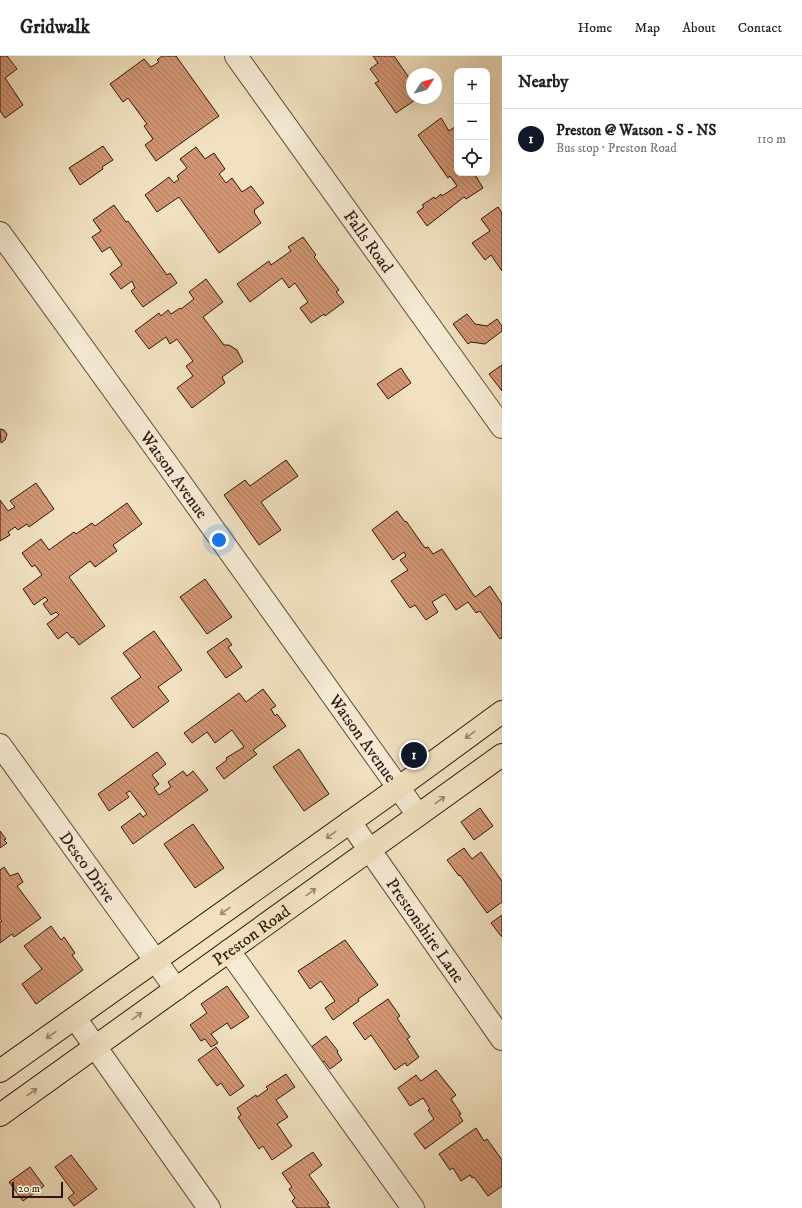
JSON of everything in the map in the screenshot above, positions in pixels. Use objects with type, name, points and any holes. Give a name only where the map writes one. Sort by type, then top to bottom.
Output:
[{"type":"main road","name":"Preston Road","points":[[0,1070],[398,788],[502,712]]},
{"type":"main road","name":"Preston Road","points":[[0,1115],[369,850],[500,761]]},
{"type":"street","name":"Falls Road","points":[[236,56],[502,426]]},
{"type":"street","name":"Watson Avenue","points":[[0,233],[418,816]]},
{"type":"street","name":"Desco Drive","points":[[0,746],[176,989]]},
{"type":"street","name":"Prestonshire Lane","points":[[350,822],[502,1038]]},
{"type":"street","points":[[229,951],[413,1208]]},
{"type":"street","points":[[75,1018],[209,1208]]},
{"type":"building","points":[[0,56],[7,56],[17,69],[5,78],[23,105],[5,118],[0,111]]},
{"type":"building","points":[[162,56],[176,56],[219,116],[156,161],[145,145],[153,139],[144,126],[147,124],[128,98],[123,102],[110,84],[144,59],[151,67],[159,62],[157,60]]},
{"type":"building","points":[[373,56],[394,56],[406,73],[406,104],[409,104],[396,113],[375,83],[379,81],[370,69],[378,63]]},
{"type":"building","points":[[441,118],[449,131],[454,127],[454,176],[476,176],[483,188],[466,199],[464,197],[427,226],[417,212],[424,207],[422,205],[434,197],[435,199],[441,194],[442,196],[457,186],[450,176],[448,178],[418,135]]},
{"type":"building","points":[[103,146],[113,160],[80,185],[69,168]]},
{"type":"building","points":[[196,147],[205,159],[214,153],[225,169],[219,174],[226,183],[232,178],[242,192],[251,186],[264,203],[254,210],[261,223],[219,253],[179,197],[157,212],[145,195],[169,177],[174,183],[179,179],[177,176],[187,168],[180,159]]},
{"type":"building","points":[[114,205],[126,222],[128,221],[167,275],[170,273],[177,283],[143,307],[131,291],[135,288],[132,281],[121,289],[110,274],[122,265],[110,247],[102,252],[92,237],[101,231],[93,220]]},
{"type":"building","points":[[498,207],[502,213],[502,271],[491,255],[485,260],[472,243],[490,231],[481,219]]},
{"type":"building","points":[[303,237],[316,255],[314,257],[339,290],[336,292],[344,302],[325,316],[324,314],[311,323],[300,308],[308,302],[295,283],[289,288],[282,278],[250,302],[237,284],[269,261],[271,265],[291,251],[288,247]]},
{"type":"building","points":[[206,279],[223,302],[203,317],[224,345],[229,345],[237,350],[243,362],[222,377],[225,383],[192,408],[177,388],[193,376],[186,366],[193,361],[177,339],[170,344],[166,337],[149,349],[135,331],[159,313],[161,316],[168,310],[171,314],[180,308],[181,309],[194,299],[189,292]]},
{"type":"building","points":[[467,314],[475,324],[487,326],[497,319],[502,326],[502,331],[485,344],[471,342],[468,344],[453,324]]},
{"type":"building","points":[[502,365],[502,391],[489,374]]},
{"type":"building","points":[[401,368],[411,383],[388,399],[377,384]]},
{"type":"building","points":[[0,429],[4,430],[7,434],[5,440],[1,443]]},
{"type":"building","points":[[286,460],[298,476],[261,502],[281,530],[259,545],[224,495],[245,480],[250,486]]},
{"type":"building","points":[[36,483],[54,509],[29,527],[27,524],[18,530],[15,527],[8,532],[10,535],[0,541],[0,500],[8,511],[15,507],[10,501]]},
{"type":"building","points":[[127,503],[142,524],[113,545],[117,551],[95,567],[90,561],[69,577],[105,626],[79,645],[67,632],[58,639],[47,624],[59,615],[56,612],[51,615],[43,604],[48,600],[45,597],[34,605],[23,589],[42,575],[35,565],[32,567],[22,553],[41,539],[49,550],[74,532],[76,534],[92,523],[95,526]]},
{"type":"building","points":[[397,511],[425,548],[428,547],[433,554],[442,549],[475,597],[490,586],[502,604],[502,638],[500,639],[480,611],[476,613],[468,602],[456,610],[445,594],[432,602],[438,612],[426,620],[415,605],[410,608],[391,581],[408,570],[400,560],[406,556],[404,552],[393,560],[372,530]]},
{"type":"building","points":[[205,579],[232,617],[207,634],[180,597]]},
{"type":"building","points":[[154,631],[182,670],[158,687],[169,701],[133,728],[111,698],[141,677],[123,653]]},
{"type":"building","points":[[227,638],[232,645],[228,647],[242,667],[226,678],[207,652]]},
{"type":"building","points":[[263,689],[276,706],[271,709],[275,716],[277,714],[286,726],[253,750],[257,754],[224,779],[216,768],[227,760],[226,758],[244,747],[232,730],[215,743],[207,732],[192,743],[184,733],[239,693],[246,702]]},
{"type":"building","points":[[299,749],[329,794],[304,811],[273,767]]},
{"type":"building","points":[[157,752],[166,764],[152,775],[159,784],[154,788],[159,795],[171,787],[168,782],[183,771],[187,776],[193,771],[208,790],[133,844],[121,827],[140,813],[143,817],[147,814],[130,791],[126,793],[129,797],[109,811],[98,794]]},
{"type":"building","points":[[480,808],[493,826],[474,840],[461,822]]},
{"type":"building","points":[[193,824],[224,868],[195,888],[164,844]]},
{"type":"building","points":[[0,831],[7,843],[0,848]]},
{"type":"building","points":[[464,848],[472,859],[481,852],[502,881],[502,902],[487,913],[460,875],[459,876],[447,860]]},
{"type":"building","points":[[4,867],[10,876],[18,873],[23,882],[17,886],[41,918],[14,937],[12,934],[0,943],[0,922],[2,921],[0,918],[0,870]]},
{"type":"building","points":[[502,915],[502,937],[491,923]]},
{"type":"building","points":[[51,926],[61,940],[64,937],[75,953],[72,955],[83,970],[36,1004],[22,984],[42,969],[24,946]]},
{"type":"building","points":[[345,940],[378,985],[358,999],[359,1001],[333,1020],[325,1008],[335,1001],[321,981],[310,989],[298,971]]},
{"type":"building","points":[[227,986],[249,1017],[231,1029],[227,1023],[211,1034],[218,1043],[211,1047],[205,1039],[201,1041],[190,1025],[207,1013],[201,1004]]},
{"type":"building","points":[[388,999],[400,1016],[397,1018],[410,1037],[407,1039],[419,1057],[407,1066],[405,1063],[395,1070],[371,1035],[365,1040],[353,1023]]},
{"type":"building","points":[[326,1036],[338,1051],[337,1052],[342,1060],[330,1069],[324,1061],[321,1063],[310,1048]]},
{"type":"building","points":[[216,1047],[244,1086],[230,1096],[221,1083],[217,1086],[198,1060]]},
{"type":"building","points":[[436,1070],[456,1095],[451,1099],[461,1114],[459,1115],[463,1121],[425,1149],[414,1134],[434,1119],[428,1110],[430,1109],[423,1098],[410,1106],[398,1088],[416,1075],[421,1081]]},
{"type":"building","points":[[286,1074],[295,1087],[276,1100],[288,1117],[277,1124],[292,1146],[272,1160],[263,1146],[259,1149],[238,1117],[241,1115],[237,1108],[256,1095],[257,1097],[268,1089],[266,1087]]},
{"type":"building","points":[[476,1128],[484,1141],[487,1139],[502,1160],[502,1186],[488,1196],[474,1177],[472,1178],[470,1175],[461,1181],[453,1168],[450,1170],[439,1154]]},
{"type":"building","points":[[313,1152],[322,1165],[309,1175],[329,1203],[327,1204],[330,1208],[297,1208],[292,1201],[295,1198],[289,1189],[292,1187],[282,1173]]},
{"type":"building","points":[[71,1155],[97,1189],[74,1206],[68,1198],[74,1193],[55,1167]]},
{"type":"building","points":[[30,1167],[44,1186],[23,1201],[9,1182]]},
{"type":"place","name":"Preston @ Watson - S - NS","points":[[414,755]]}]
